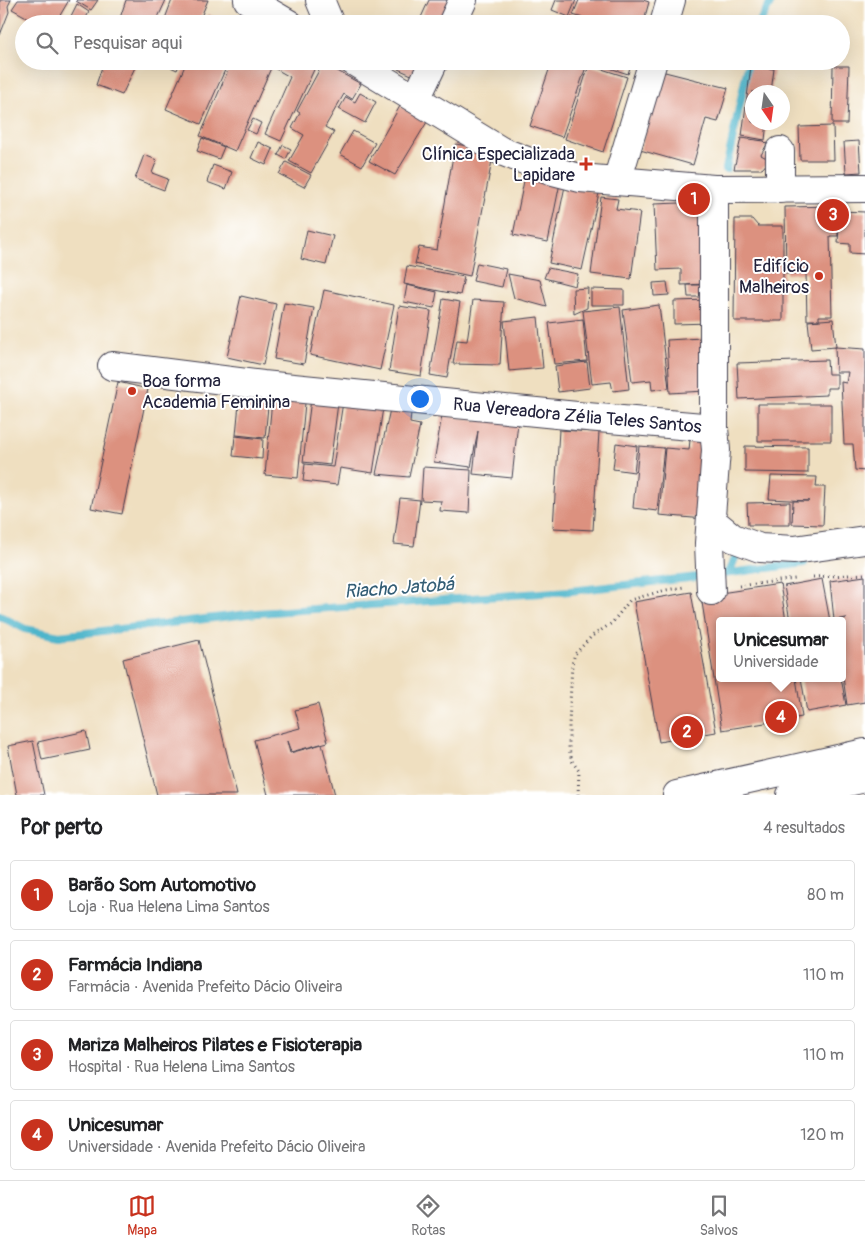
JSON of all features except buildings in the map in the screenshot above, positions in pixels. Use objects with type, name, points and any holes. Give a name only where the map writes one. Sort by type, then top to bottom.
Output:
[{"type":"street","points":[[248,0],[274,15]]},
{"type":"street","points":[[304,15],[310,0]]},
{"type":"street","points":[[320,0],[326,15]]},
{"type":"street","points":[[456,15],[463,0]]},
{"type":"street","points":[[667,15],[671,0]]},
{"type":"street","points":[[368,70],[501,151],[553,171],[580,178],[714,189],[865,188]]},
{"type":"street","points":[[416,99],[430,70]]},
{"type":"street","points":[[617,181],[650,70]]},
{"type":"street","points":[[780,151],[780,188]]},
{"type":"street","name":"Rua Vereadora Zélia Teles Santos","points":[[711,591],[710,532],[716,450],[714,428],[714,189]]},
{"type":"street","name":"Rua Vereadora Zélia Teles Santos","points":[[112,366],[263,385],[587,418],[714,428]]},
{"type":"street","points":[[710,532],[760,548],[794,550],[865,540]]},
{"type":"street","points":[[677,795],[865,753]]},
{"type":"street","points":[[791,795],[865,778]]},
{"type":"path","points":[[808,578],[865,574]]},
{"type":"path","points":[[578,795],[579,771],[572,761],[569,733],[572,664],[574,654],[592,636],[612,623],[630,600],[666,590],[697,586],[711,591],[798,579]]},
{"type":"waterway","points":[[764,15],[772,0]]},
{"type":"waterway","points":[[726,169],[747,70]]},
{"type":"waterway","points":[[729,573],[738,551]]},
{"type":"waterway","name":"Riacho Jatobá","points":[[0,616],[25,629],[59,636],[257,613],[570,591],[804,563]]},
{"type":"place","name":"Clínica Especializada Lapidare","points":[[586,164]]},
{"type":"place","name":"Barão Som Automotivo","points":[[694,199]]},
{"type":"place","name":"Mariza Malheiros Pilates e Fisioterapia","points":[[833,215]]},
{"type":"place","name":"Edifício Malheiros","points":[[819,276]]},
{"type":"place","name":"Boa forma Academia Feminina","points":[[132,391]]},
{"type":"place","name":"Unicesumar","points":[[781,717]]},
{"type":"place","name":"Farmácia Indiana","points":[[687,732]]}]
